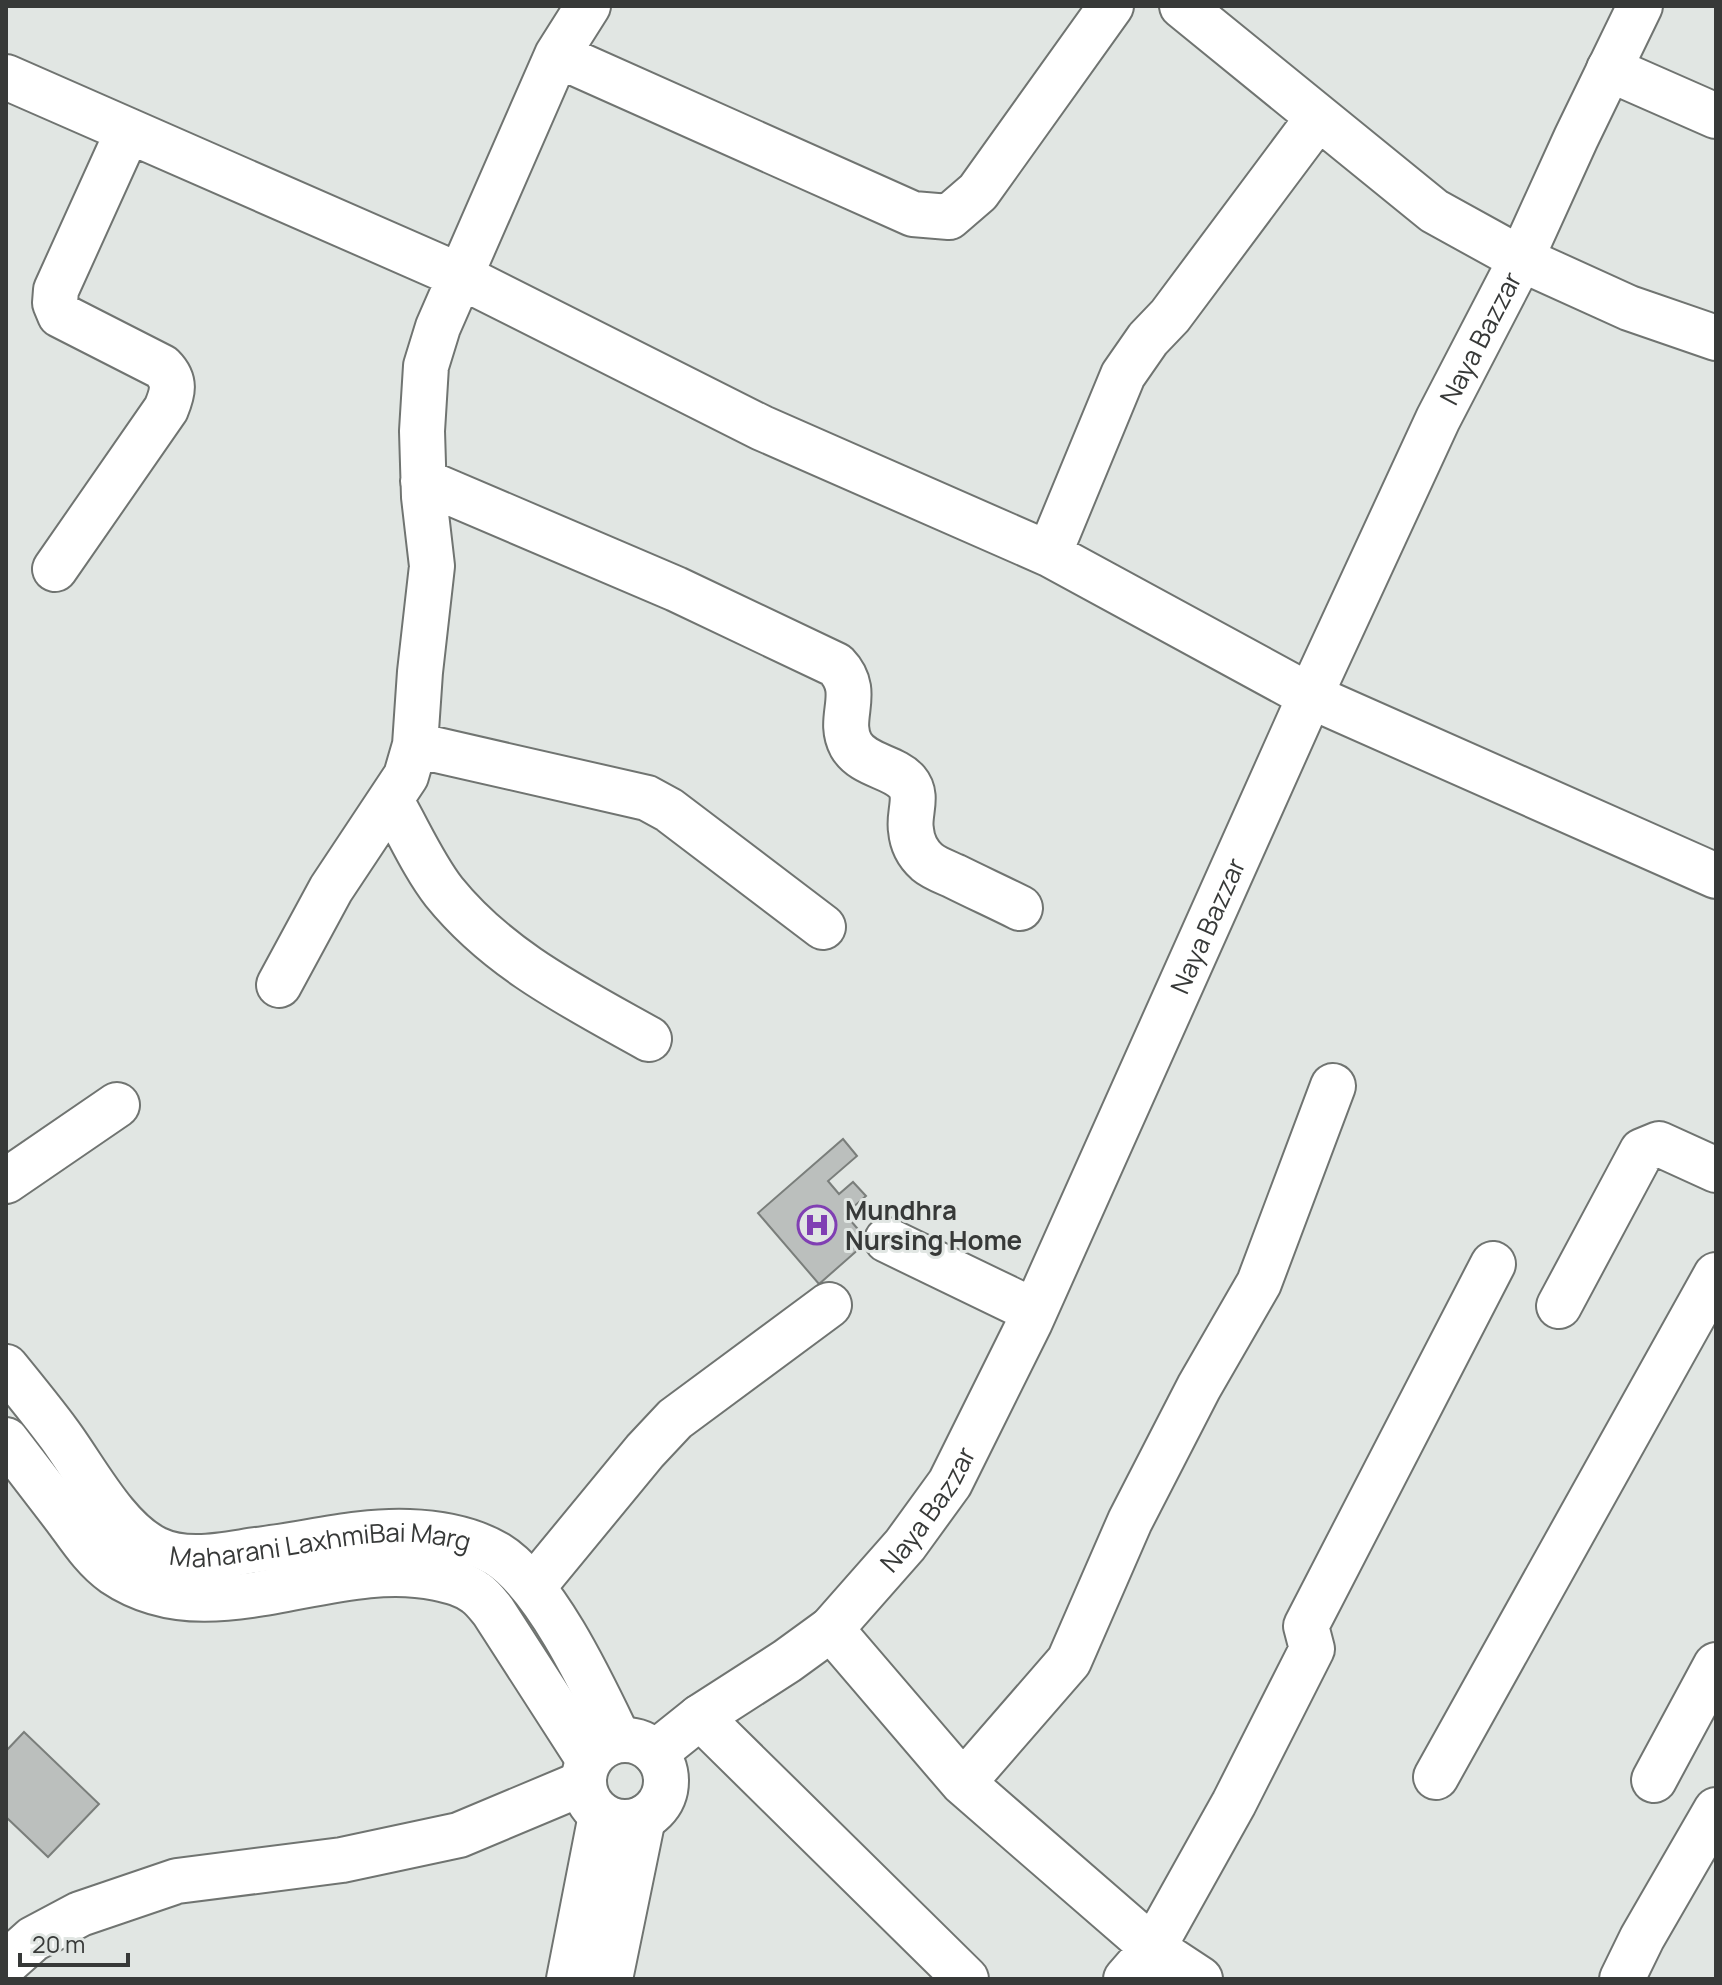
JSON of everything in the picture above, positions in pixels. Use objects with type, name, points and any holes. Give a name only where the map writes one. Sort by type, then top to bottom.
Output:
[{"type":"street","points":[[279,985],[331,889],[406,776],[415,745],[432,566],[423,481],[426,366],[438,327],[557,55],[588,6]]},
{"type":"street","points":[[557,55],[913,214],[949,217],[978,192],[1111,6]]},
{"type":"street","points":[[1182,6],[1317,119],[1434,211],[1521,259],[1629,308],[1716,338]]},
{"type":"street","name":"Naya Bazzar","points":[[6,1963],[33,1939],[80,1914],[177,1881],[342,1860],[459,1835],[615,1778],[831,1629],[905,1545],[950,1483],[1034,1311],[1438,419],[1521,259],[1640,6]]},
{"type":"street","points":[[1609,69],[1716,116]]},
{"type":"street","points":[[6,77],[460,276],[762,428],[1049,554],[1310,696],[1716,876]]},
{"type":"street","points":[[1049,554],[1123,375],[1317,119]]},
{"type":"street","points":[[55,569],[166,409],[173,391],[171,376],[162,367],[60,315],[55,303],[56,290],[128,131]]},
{"type":"street","points":[[423,481],[676,589],[836,665],[846,675],[850,689],[847,730],[851,745],[863,758],[906,781],[911,792],[910,827],[915,848],[928,863],[1020,908]]},
{"type":"street","points":[[415,745],[647,798],[669,810],[823,927]]},
{"type":"street","points":[[391,801],[443,891],[491,940],[532,973],[649,1039]]},
{"type":"street","points":[[963,1783],[1069,1661],[1130,1521],[1199,1387],[1259,1283],[1333,1086]]},
{"type":"street","points":[[6,1181],[117,1105]]},
{"type":"street","points":[[1559,1306],[1642,1151],[1659,1144],[1716,1170]]},
{"type":"street","points":[[887,1240],[1034,1311]]},
{"type":"street","points":[[1139,1964],[1234,1803],[1312,1649],[1306,1626],[1493,1264]]},
{"type":"street","points":[[1436,1777],[1716,1275]]},
{"type":"street","points":[[533,1587],[675,1419],[829,1305]]},
{"type":"street","name":"Maharani LaxhmiBai Marg","points":[[6,1367],[59,1434],[118,1518],[154,1548],[177,1556],[207,1556],[360,1535],[407,1532],[452,1537],[482,1546],[499,1556],[533,1587],[588,1673],[615,1778]]},
{"type":"street","points":[[6,1440],[93,1554],[113,1572],[140,1587],[169,1596],[221,1599],[363,1574],[412,1573],[458,1583],[477,1593],[615,1778],[610,1979]]},
{"type":"street","points":[[831,1629],[963,1783],[1139,1964],[1200,1979]]},
{"type":"street","points":[[1654,1780],[1716,1665]]},
{"type":"street","points":[[700,1717],[966,1979]]},
{"type":"street","points":[[569,1979],[615,1778]]},
{"type":"street","points":[[1622,1979],[1716,1810]]},
{"type":"building","points":[[843,1139],[857,1156],[828,1181],[839,1194],[853,1182],[866,1196],[845,1214],[868,1241],[819,1284],[758,1213]]},
{"type":"building","points":[[24,1732],[99,1804],[48,1857],[6,1817],[6,1751]]},
{"type":"place","name":"Mundhra Nursing Home","points":[[817,1225]]}]
